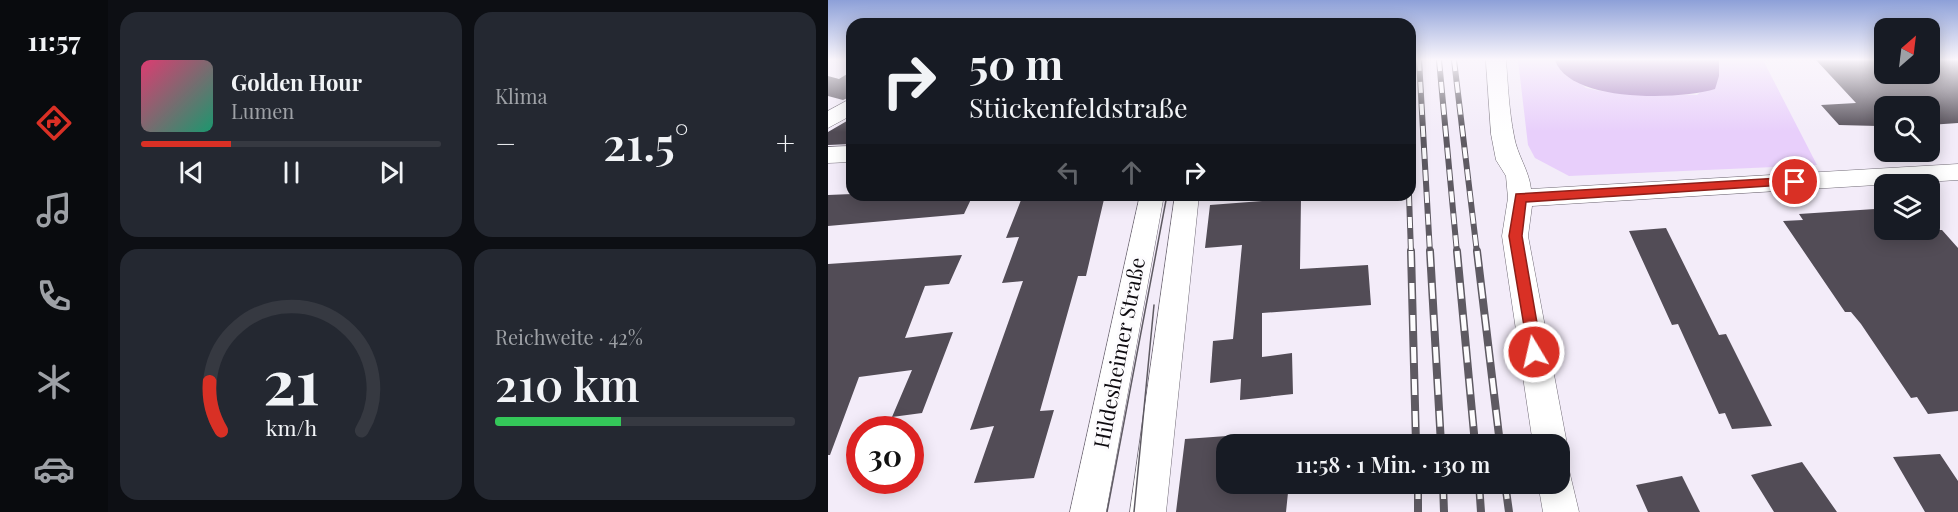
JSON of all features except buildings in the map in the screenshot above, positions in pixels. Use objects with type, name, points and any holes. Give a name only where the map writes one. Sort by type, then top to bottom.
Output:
[{"type":"street","points":[[1498,84],[1502,134],[1508,160],[1518,176],[1520,198],[1515,236],[1548,434]]},
{"type":"street","points":[[828,121],[846,109]]},
{"type":"street","points":[[828,155],[846,154]]},
{"type":"street","points":[[1520,198],[1958,172]]},
{"type":"street","name":"Hildesheimer Straße","points":[[1088,512],[1151,201]]},
{"type":"street","name":"Hildesheimer Straße","points":[[1148,512],[1186,201]]},
{"type":"street","points":[[1558,494],[1561,512]]},
{"type":"shaded area","points":[[1521,84],[1581,84],[1586,88],[1600,91],[1697,95],[1710,84],[1775,84],[1817,165],[1569,176],[1535,158],[1528,145]]},
{"type":"shaded area","points":[[1581,84],[1717,84],[1715,89],[1699,93],[1653,96],[1603,91]]},
{"type":"tram line","points":[[1107,512],[1166,201]]},
{"type":"tram line","points":[[1134,512],[1154,305]]},
{"type":"railway","points":[[1420,84],[1430,253]]},
{"type":"railway","points":[[1441,84],[1457,253]]},
{"type":"railway","points":[[1457,84],[1477,253]]},
{"type":"railway","points":[[1409,201],[1411,253]]},
{"type":"railway","points":[[1411,251],[1416,434]]},
{"type":"railway","points":[[1430,251],[1440,434]]},
{"type":"railway","points":[[1457,251],[1474,434]]},
{"type":"railway","points":[[1477,251],[1499,434]]},
{"type":"railway","points":[[1418,494],[1418,512]]},
{"type":"railway","points":[[1443,494],[1444,512]]},
{"type":"railway","points":[[1480,494],[1481,512]]},
{"type":"railway","points":[[1507,494],[1509,512]]},
{"type":"route","points":[[1534,352],[1515,236],[1520,198],[1795,182]]}]
